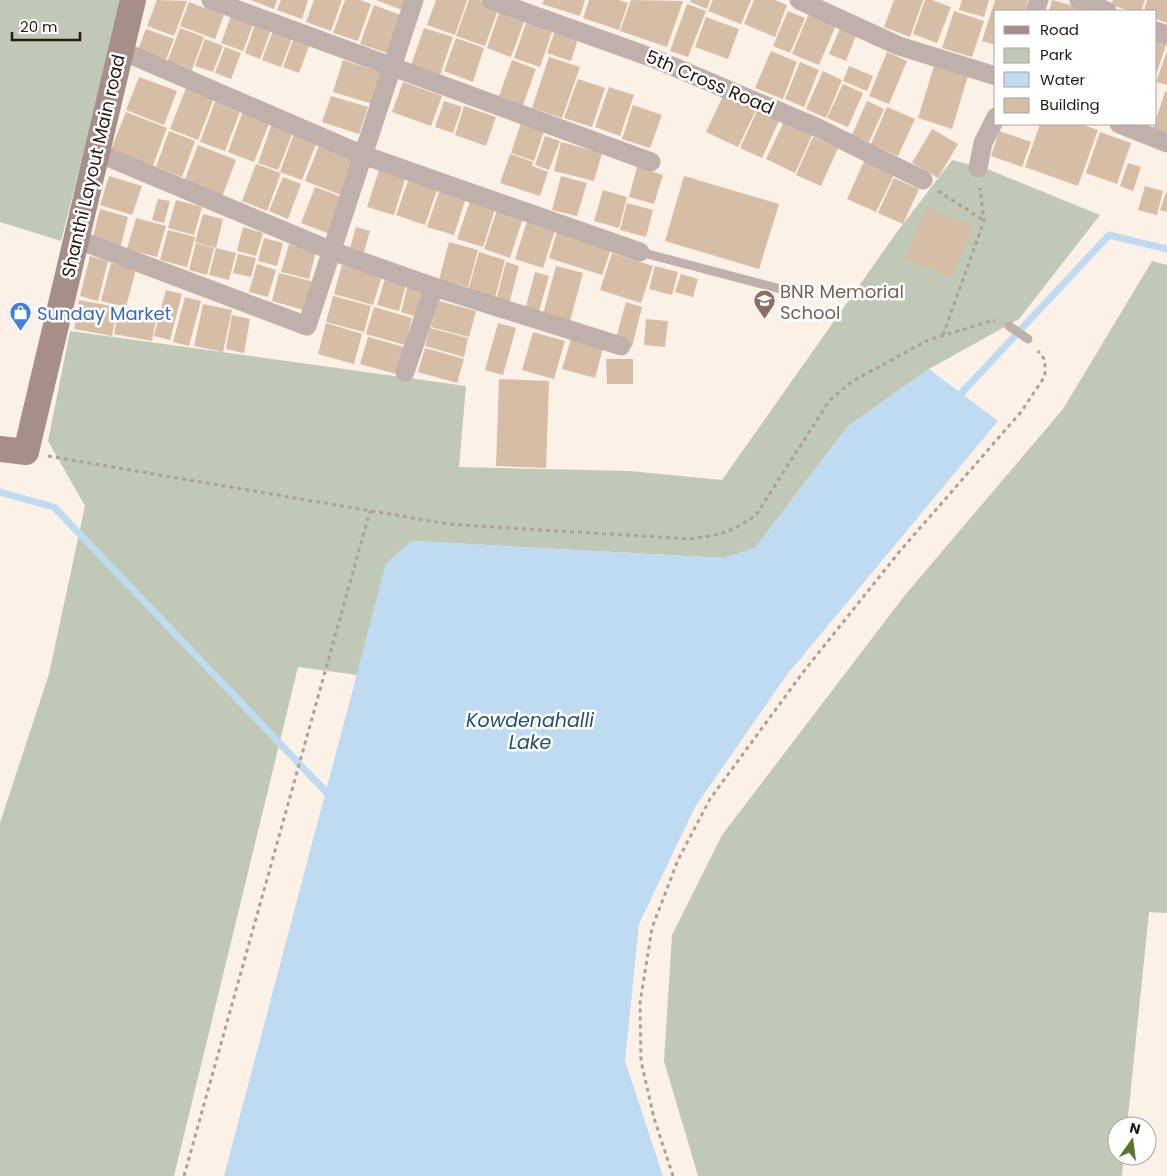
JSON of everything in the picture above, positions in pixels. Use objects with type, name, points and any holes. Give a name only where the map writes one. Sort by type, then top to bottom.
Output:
[{"type":"street","name":"Shanthi Layout Main road","points":[[26,452],[133,0]]},
{"type":"street","points":[[212,0],[651,162]]},
{"type":"street","points":[[76,239],[307,326],[414,0]]},
{"type":"street","name":"5th Cross Road","points":[[491,0],[534,8],[816,127],[923,180]]},
{"type":"street","points":[[799,0],[899,46],[994,75]]},
{"type":"street","points":[[1079,0],[1104,10]]},
{"type":"street","points":[[120,50],[363,155],[640,252]]},
{"type":"street","points":[[978,168],[983,143],[994,121]]},
{"type":"street","points":[[1122,125],[1167,143]]},
{"type":"street","points":[[98,154],[332,251],[434,287],[621,346]]},
{"type":"street","points":[[405,372],[434,287]]},
{"type":"street","points":[[0,449],[26,452]]},
{"type":"lane","points":[[640,252],[792,292]]},
{"type":"lane","points":[[1009,326],[1028,339]]},
{"type":"path","points":[[942,336],[984,220],[978,168]]},
{"type":"path","points":[[923,180],[984,220]]},
{"type":"path","points":[[26,452],[448,524],[688,539],[715,536],[739,528],[756,515],[829,401],[851,382],[928,340],[991,321],[1009,326]]},
{"type":"path","points":[[673,1176],[654,1118],[641,1062],[640,1003],[652,928],[678,860],[710,799],[804,671],[900,551],[1021,412],[1046,376],[1045,360],[1028,339]]},
{"type":"path","points":[[184,1176],[370,511]]},
{"type":"green space","points":[[0,0],[123,0],[61,241],[0,222]]},
{"type":"green space","points":[[952,160],[987,169],[1100,215],[1019,319],[929,369],[848,426],[755,548],[724,558],[412,541],[386,564],[357,675],[298,667],[174,1176],[0,1176],[0,823],[49,674],[85,506],[48,441],[70,331],[466,386],[459,467],[630,471],[722,480],[897,232]]},
{"type":"green space","points":[[1152,261],[1167,265],[1167,913],[1149,912],[1128,1116],[1107,1116],[1107,1166],[1123,1166],[1122,1176],[698,1176],[664,1061],[672,935],[722,835],[905,595],[1063,409]]},
{"type":"water","name":"Kowdenahalli Lake","points":[[929,369],[998,421],[786,676],[695,807],[639,924],[625,1061],[663,1176],[224,1176],[386,564],[412,541],[724,558],[755,548],[848,426]]},
{"type":"building","points":[[157,0],[187,1],[174,36],[147,26]]},
{"type":"building","points":[[251,0],[277,0],[274,9]]},
{"type":"building","points":[[281,0],[308,0],[302,19],[277,10]]},
{"type":"building","points":[[314,0],[342,0],[331,31],[306,22]]},
{"type":"building","points":[[345,0],[360,0],[371,4],[358,41],[333,33]]},
{"type":"building","points":[[376,0],[409,0],[405,11]]},
{"type":"building","points":[[436,0],[467,0],[455,35],[427,25]]},
{"type":"building","points":[[469,0],[479,0],[499,7],[485,46],[456,36]]},
{"type":"building","points":[[544,0],[585,0],[580,16],[542,4]]},
{"type":"building","points":[[589,0],[619,0],[628,3],[619,30],[583,18]]},
{"type":"building","points":[[631,0],[683,1],[667,47],[620,31]]},
{"type":"building","points":[[691,0],[710,0],[707,9],[690,2]]},
{"type":"building","points":[[713,0],[751,0],[741,24],[708,11]]},
{"type":"building","points":[[754,0],[775,0],[787,5],[775,37],[744,24]]},
{"type":"building","points":[[894,0],[923,0],[910,37],[884,27]]},
{"type":"building","points":[[925,0],[932,0],[951,7],[937,43],[913,34]]},
{"type":"building","points":[[962,0],[989,0],[984,17],[959,10]]},
{"type":"building","points":[[995,0],[1028,0],[1025,10],[994,10],[994,44],[982,41]]},
{"type":"building","points":[[1052,0],[1078,7],[1076,10],[1049,10]]},
{"type":"building","points":[[1113,0],[1145,0],[1141,10],[1128,10],[1111,5]]},
{"type":"building","points":[[1147,0],[1167,0],[1167,23],[1157,19],[1157,10],[1144,10]]},
{"type":"building","points":[[189,2],[224,15],[215,39],[180,26]]},
{"type":"building","points":[[687,4],[706,11],[688,57],[670,51]]},
{"type":"building","points":[[374,5],[403,16],[390,54],[360,44]]},
{"type":"building","points":[[500,10],[525,19],[511,57],[487,48]]},
{"type":"building","points":[[788,11],[805,18],[790,53],[773,46]]},
{"type":"building","points":[[954,11],[984,21],[972,57],[942,48]]},
{"type":"building","points":[[232,13],[254,22],[243,51],[221,43]]},
{"type":"building","points":[[809,13],[836,25],[819,65],[792,54]]},
{"type":"building","points":[[706,17],[739,29],[728,59],[695,47]]},
{"type":"building","points":[[527,20],[553,29],[540,67],[514,58]]},
{"type":"building","points":[[256,22],[272,27],[260,59],[245,53]]},
{"type":"building","points":[[841,26],[857,33],[846,61],[829,54]]},
{"type":"building","points":[[180,28],[204,37],[191,72],[167,63]]},
{"type":"building","points":[[274,28],[293,35],[281,67],[262,60]]},
{"type":"building","points":[[424,28],[453,37],[440,75],[411,65]]},
{"type":"building","points":[[146,29],[174,39],[165,62],[137,52]]},
{"type":"building","points":[[555,31],[578,39],[571,61],[547,53]]},
{"type":"building","points":[[295,35],[311,41],[299,73],[283,67]]},
{"type":"building","points":[[456,38],[484,48],[473,82],[444,71]]},
{"type":"building","points":[[1157,38],[1167,42],[1157,72]]},
{"type":"building","points":[[205,39],[223,46],[213,72],[195,66]]},
{"type":"building","points":[[225,47],[241,53],[231,79],[215,73]]},
{"type":"building","points":[[771,51],[797,62],[783,99],[755,88]]},
{"type":"building","points":[[1167,51],[1167,85],[1157,82]]},
{"type":"building","points":[[887,52],[907,61],[889,104],[869,96]]},
{"type":"building","points":[[549,57],[580,67],[562,118],[532,108]]},
{"type":"building","points":[[343,60],[383,73],[373,104],[333,92]]},
{"type":"building","points":[[512,60],[536,69],[523,105],[499,96]]},
{"type":"building","points":[[800,62],[819,70],[804,107],[785,99]]},
{"type":"building","points":[[849,66],[873,76],[867,91],[843,81]]},
{"type":"building","points":[[934,66],[968,76],[952,129],[918,118]]},
{"type":"building","points":[[823,71],[842,80],[826,118],[806,109]]},
{"type":"building","points":[[139,77],[177,91],[164,125],[126,110]]},
{"type":"building","points":[[578,79],[605,88],[592,127],[564,118]]},
{"type":"building","points":[[403,82],[442,96],[431,126],[392,112]]},
{"type":"building","points":[[843,84],[863,93],[848,127],[827,118]]},
{"type":"building","points":[[609,87],[634,95],[620,136],[595,127]]},
{"type":"building","points":[[186,88],[214,98],[198,140],[170,129]]},
{"type":"building","points":[[1165,92],[1167,92],[1167,133],[1153,128],[1154,125],[1157,125],[1157,116]]},
{"type":"building","points":[[331,96],[368,107],[359,134],[322,122]]},
{"type":"building","points":[[723,96],[756,110],[738,147],[706,132]]},
{"type":"building","points":[[216,99],[241,109],[225,151],[200,142]]},
{"type":"building","points":[[444,101],[462,107],[453,133],[435,127]]},
{"type":"building","points":[[867,101],[884,109],[869,142],[852,135]]},
{"type":"building","points":[[633,105],[662,115],[650,148],[622,139]]},
{"type":"building","points":[[464,106],[496,117],[486,146],[455,135]]},
{"type":"building","points":[[887,107],[915,119],[898,156],[871,144]]},
{"type":"building","points":[[243,111],[270,121],[254,162],[228,152]]},
{"type":"building","points":[[757,111],[779,121],[762,158],[740,148]]},
{"type":"building","points":[[126,112],[167,128],[152,168],[110,152]]},
{"type":"building","points":[[786,117],[814,131],[795,173],[766,159]]},
{"type":"building","points":[[273,121],[294,129],[278,170],[258,163]]},
{"type":"building","points":[[521,123],[544,131],[534,161],[511,153]]},
{"type":"building","points":[[1040,125],[1083,125],[1098,130],[1078,186],[1025,167]]},
{"type":"building","points":[[932,129],[958,144],[938,178],[912,163]]},
{"type":"building","points":[[169,131],[195,141],[182,177],[156,167]]},
{"type":"building","points":[[295,131],[318,139],[302,180],[280,172]]},
{"type":"building","points":[[999,131],[1031,142],[1022,167],[991,156]]},
{"type":"building","points":[[1100,132],[1131,143],[1117,184],[1086,173]]},
{"type":"building","points":[[545,136],[560,141],[549,170],[535,165]]},
{"type":"building","points":[[813,137],[838,148],[821,186],[796,175]]},
{"type":"building","points":[[561,142],[602,153],[594,181],[554,171]]},
{"type":"building","points":[[320,143],[355,156],[341,195],[305,181]]},
{"type":"building","points":[[198,145],[236,160],[222,197],[184,182]]},
{"type":"building","points":[[510,154],[533,162],[532,166],[548,172],[540,196],[500,183]]},
{"type":"building","points":[[865,159],[895,173],[876,212],[847,199]]},
{"type":"building","points":[[1128,163],[1141,167],[1133,191],[1120,186]]},
{"type":"building","points":[[256,164],[281,173],[267,211],[242,201]]},
{"type":"building","points":[[637,167],[663,175],[654,204],[629,197]]},
{"type":"building","points":[[379,170],[405,179],[394,215],[367,207]]},
{"type":"building","points":[[109,176],[142,186],[132,215],[100,205]]},
{"type":"building","points":[[561,176],[587,183],[577,216],[552,210]]},
{"type":"building","points":[[684,176],[779,204],[759,269],[665,241]]},
{"type":"building","points":[[283,177],[301,184],[288,219],[269,211]]},
{"type":"building","points":[[409,178],[438,187],[425,225],[396,215]]},
{"type":"building","points":[[894,178],[919,189],[903,224],[878,213]]},
{"type":"building","points":[[1145,186],[1163,191],[1157,215],[1138,210]]},
{"type":"building","points":[[315,187],[344,198],[330,234],[301,223]]},
{"type":"building","points":[[440,189],[466,198],[454,235],[427,227]]},
{"type":"building","points":[[603,190],[627,197],[619,228],[594,221]]},
{"type":"building","points":[[1167,190],[1167,212],[1160,210]]},
{"type":"building","points":[[471,198],[496,206],[483,247],[457,239]]},
{"type":"building","points":[[158,199],[170,201],[164,223],[152,220]]},
{"type":"building","points":[[176,200],[202,207],[194,235],[168,228]]},
{"type":"building","points":[[627,203],[653,210],[646,237],[620,230]]},
{"type":"building","points":[[926,207],[973,226],[952,278],[905,259]]},
{"type":"building","points":[[100,209],[128,217],[120,249],[92,241]]},
{"type":"building","points":[[497,210],[523,218],[510,258],[484,249]]},
{"type":"building","points":[[203,214],[223,219],[216,248],[195,242]]},
{"type":"building","points":[[136,218],[166,226],[157,257],[127,249]]},
{"type":"building","points":[[527,221],[555,230],[543,268],[515,259]]},
{"type":"building","points":[[243,227],[263,233],[256,256],[237,251]]},
{"type":"building","points":[[356,227],[370,231],[364,252],[350,248]]},
{"type":"building","points":[[168,230],[195,237],[187,267],[160,260]]},
{"type":"building","points":[[557,232],[611,249],[602,275],[549,258]]},
{"type":"building","points":[[264,238],[283,243],[277,266],[258,261]]},
{"type":"building","points":[[449,242],[478,250],[468,287],[439,280]]},
{"type":"building","points":[[196,243],[214,248],[207,275],[189,270]]},
{"type":"building","points":[[289,244],[316,251],[309,279],[281,272]]},
{"type":"building","points":[[216,248],[236,253],[229,280],[209,275]]},
{"type":"building","points":[[479,252],[505,260],[495,298],[468,291]]},
{"type":"building","points":[[612,253],[653,266],[641,303],[600,290]]},
{"type":"building","points":[[238,254],[256,258],[251,277],[233,273]]},
{"type":"building","points":[[90,256],[108,261],[98,301],[80,296]]},
{"type":"building","points":[[506,262],[519,266],[509,304],[496,301]]},
{"type":"building","points":[[111,263],[136,269],[126,307],[101,301]]},
{"type":"building","points":[[257,264],[276,270],[268,297],[249,292]]},
{"type":"building","points":[[342,265],[382,276],[373,305],[334,294]]},
{"type":"building","points":[[556,266],[583,273],[570,321],[543,314]]},
{"type":"building","points":[[655,266],[678,272],[672,295],[649,289]]},
{"type":"building","points":[[535,272],[549,276],[538,314],[525,310]]},
{"type":"building","points":[[279,273],[315,282],[307,311],[272,301]]},
{"type":"building","points":[[681,274],[698,279],[693,297],[675,292]]},
{"type":"building","points":[[385,278],[406,284],[399,311],[377,305]]},
{"type":"building","points":[[408,285],[428,290],[420,318],[401,312]]},
{"type":"building","points":[[166,290],[182,294],[170,340],[154,336]]},
{"type":"building","points":[[333,296],[371,306],[364,332],[326,322]]},
{"type":"building","points":[[185,297],[201,301],[189,346],[173,342]]},
{"type":"building","points":[[79,300],[117,307],[112,336],[74,329]]},
{"type":"building","points":[[439,301],[476,311],[469,337],[431,327]]},
{"type":"building","points":[[626,302],[642,307],[632,347],[615,342]]},
{"type":"building","points":[[203,304],[232,310],[223,352],[194,346]]},
{"type":"building","points":[[374,307],[412,318],[405,345],[366,334]]},
{"type":"building","points":[[119,308],[157,314],[152,341],[114,334]]},
{"type":"building","points":[[232,315],[250,319],[244,353],[226,349]]},
{"type":"building","points":[[646,319],[668,321],[665,347],[644,345]]},
{"type":"building","points":[[326,323],[362,334],[354,364],[318,354]]},
{"type":"building","points":[[498,323],[516,328],[503,375],[485,370]]},
{"type":"building","points":[[430,328],[468,338],[464,357],[425,346]]},
{"type":"building","points":[[533,332],[565,341],[554,379],[522,370]]},
{"type":"building","points":[[368,337],[404,347],[396,374],[360,364]]},
{"type":"building","points":[[571,339],[603,348],[595,378],[562,369]]},
{"type":"building","points":[[425,348],[464,359],[457,383],[418,372]]},
{"type":"building","points":[[606,359],[633,359],[633,384],[607,384]]},
{"type":"building","points":[[499,379],[549,381],[546,468],[496,466]]},
{"type":"waterway","points":[[956,399],[1109,235],[1167,249]]},
{"type":"waterway","points":[[0,492],[54,507],[331,797]]},
{"type":"place","name":"BNR Memorial School","points":[[764,320]]},
{"type":"place","name":"Sunday Market","points":[[21,332]]}]
